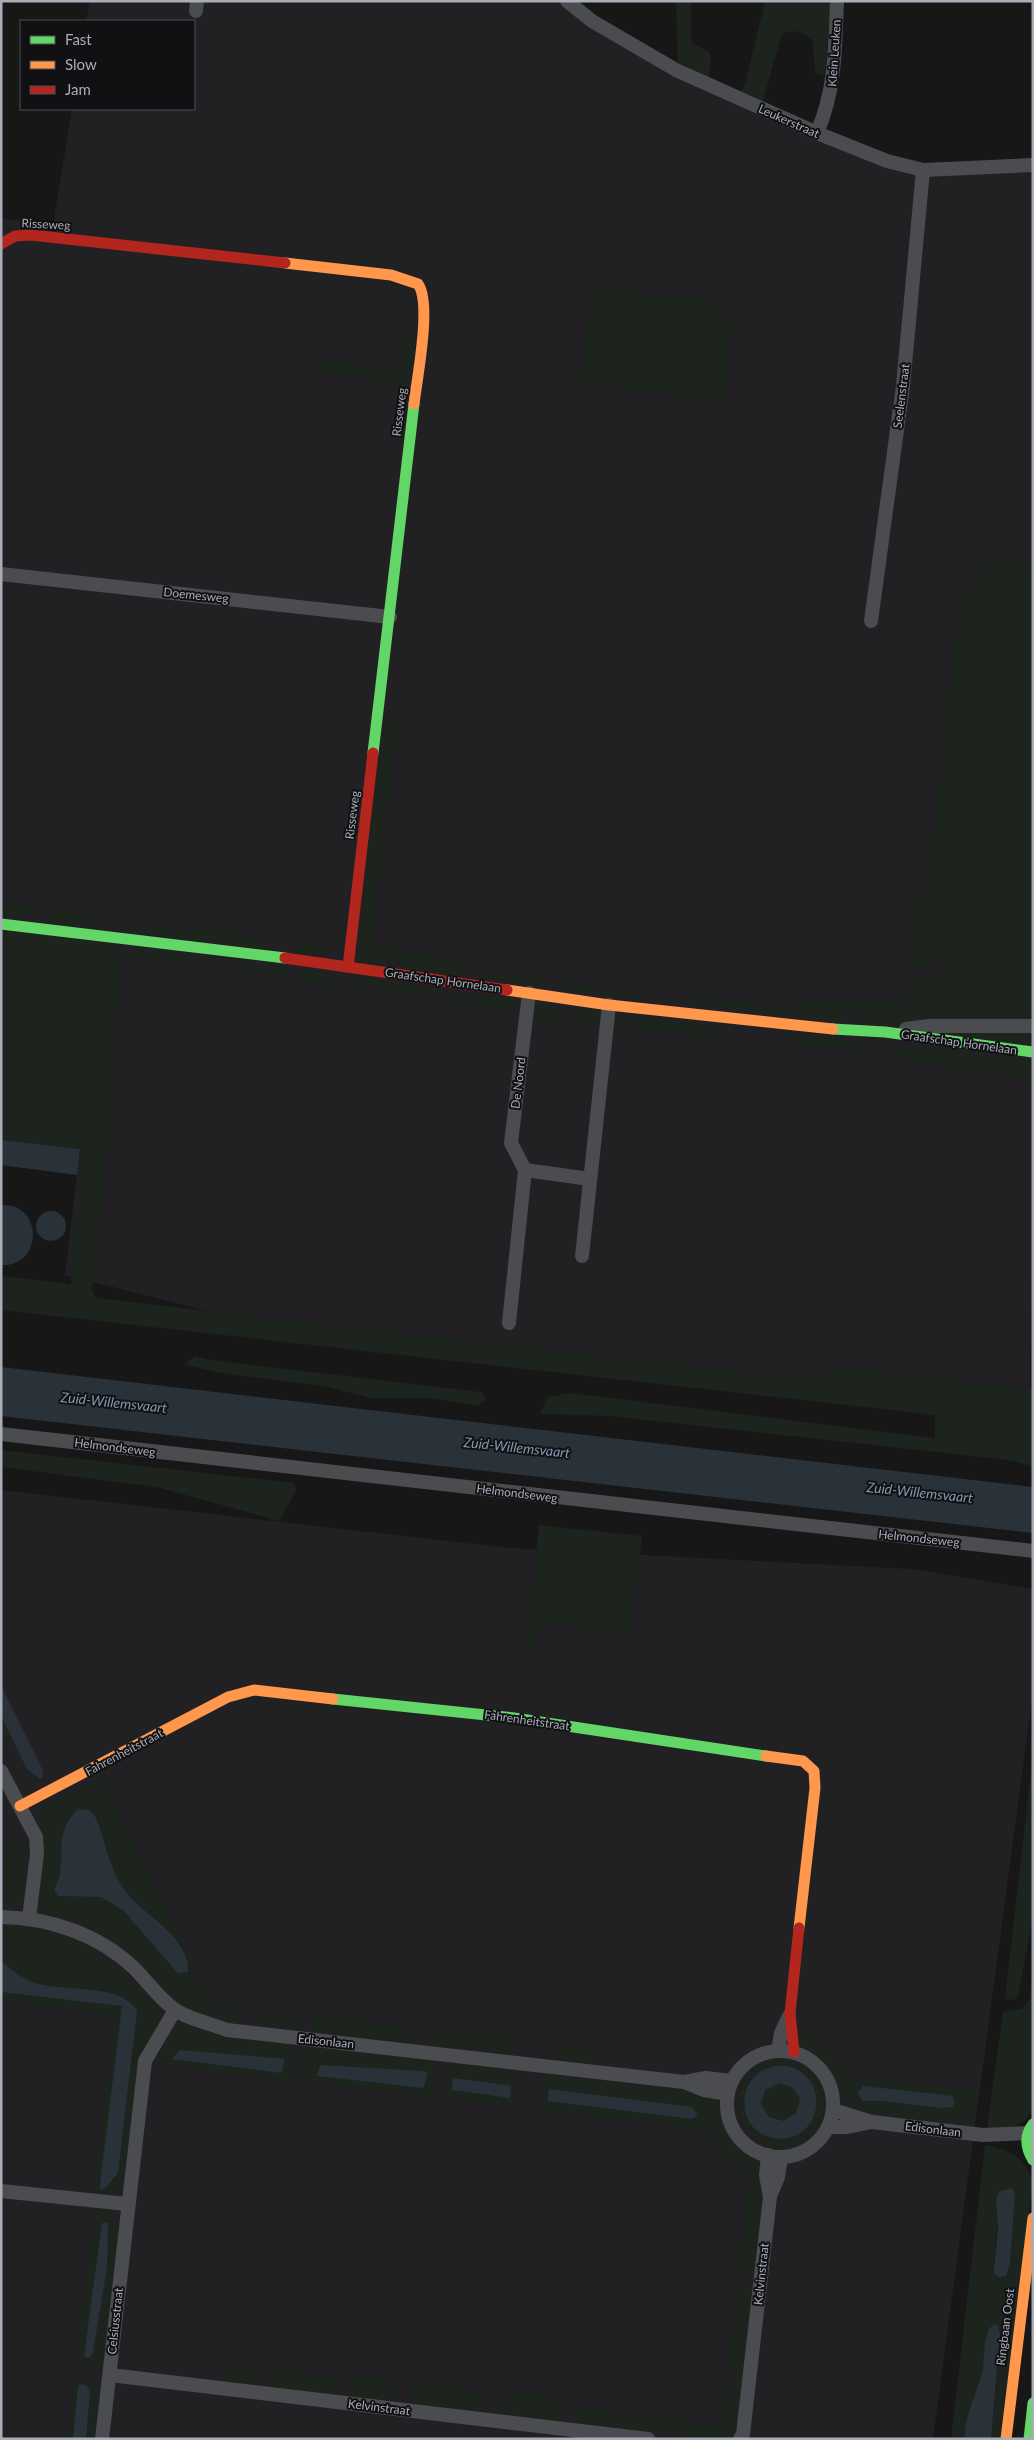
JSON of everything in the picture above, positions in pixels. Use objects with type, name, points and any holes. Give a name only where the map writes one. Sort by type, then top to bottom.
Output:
[{"type":"street","name":"Leukerstraat","points":[[567,1],[592,21],[676,70],[817,133],[887,161],[923,170],[1033,165]]},
{"type":"street","name":"Klein Leuken","points":[[817,133],[827,109],[832,85],[837,1]]},
{"type":"street","name":"Seelenstraat","points":[[871,621],[903,386],[923,170]]},
{"type":"street","name":"Risseweg","points":[[1,244],[15,236],[31,235],[204,253],[391,275],[416,281],[424,292],[425,311],[348,967]]},
{"type":"street","name":"Doemesweg","points":[[1,574],[390,617]]},
{"type":"street","name":"Graafschap Hornelaan","points":[[1,924],[348,967],[609,1005],[805,1027],[885,1032],[1033,1052]]},
{"type":"street","name":"De Noord","points":[[525,1170],[511,1143],[528,993]]},
{"type":"street","points":[[582,1256],[609,1005]]},
{"type":"street","name":"Graafschap Hornelaan","points":[[885,1032],[929,1026],[1033,1026]]},
{"type":"street","points":[[509,1323],[525,1170],[590,1179]]},
{"type":"street","name":"Helmondseweg","points":[[1,1434],[1033,1551]]},
{"type":"street","name":"Fahrenheitstraat","points":[[20,1806],[228,1697],[254,1690],[373,1701],[514,1718],[803,1761],[814,1771],[815,1788],[790,2013],[794,2052]]},
{"type":"street","points":[[1,1771],[36,1837],[37,1854],[29,1918]]},
{"type":"street","name":"Edisonlaan","points":[[1,1917],[29,1918],[63,1926],[101,1943],[132,1966],[175,2010],[227,2030],[684,2082],[706,2078],[730,2088]]},
{"type":"street","name":"Celsiusstraat","points":[[102,2439],[127,2204],[145,2061],[175,2010]]},
{"type":"street","name":"Fahrenheitstraat","points":[[778,2050],[790,2013]]},
{"type":"street","points":[[778,2050],[794,2052],[808,2058],[824,2074],[833,2095],[833,2110],[828,2127],[820,2139],[809,2148],[796,2155],[774,2156],[753,2149],[741,2139],[732,2126],[728,2110],[730,2088],[740,2069],[751,2060],[764,2053],[778,2050]]},
{"type":"street","name":"Edisonlaan","points":[[833,2110],[872,2122],[994,2136],[1026,2147]]},
{"type":"street","name":"Edisonlaan","points":[[828,2127],[848,2127],[872,2122]]},
{"type":"street","points":[[1030,2128],[1026,2147],[1033,2160]]},
{"type":"street","name":"Edisonlaan","points":[[994,2136],[1030,2128]]},
{"type":"street","name":"Kelvinstraat","points":[[740,2439],[743,2434],[770,2197],[778,2177],[774,2156]]},
{"type":"street","points":[[1,2191],[127,2204]]},
{"type":"street","name":"Ringbaan Oost","points":[[1006,2439],[1033,2218]]},
{"type":"street","name":"Kelvinstraat","points":[[110,2375],[648,2439]]},
{"type":"street","points":[[1029,2439],[1033,2403]]},
{"type":"shaded area","points":[[90,1],[573,1],[678,67],[824,134],[918,166],[1033,168],[1033,1213],[1029,1422],[312,1337],[65,1275],[100,981],[1,966],[1,218],[53,225],[72,110],[195,110],[195,20],[86,20]]},
{"type":"shaded area","points":[[676,1],[691,1],[691,38],[693,44],[709,52],[711,59],[709,77],[678,62]]},
{"type":"shaded area","points":[[765,1],[831,1],[825,75],[819,75],[815,72],[813,41],[799,32],[786,32],[782,34],[762,103],[741,92],[746,80]]},
{"type":"shaded area","points":[[592,288],[684,298],[704,297],[717,312],[734,319],[724,401],[579,383]]},
{"type":"shaded area","points":[[411,328],[417,329],[409,395],[398,393],[394,382],[323,373],[320,369],[321,362],[325,360],[399,369],[402,365],[406,330]]},
{"type":"shaded area","points":[[992,557],[1033,563],[1033,1020],[862,1022],[858,1019],[856,1010],[842,1010],[843,1021],[689,1005],[687,996],[798,1007],[803,1002],[907,1002],[910,982],[951,970],[951,958],[912,968],[909,955],[916,892],[925,893],[930,868],[960,598]]},
{"type":"shaded area","points":[[385,717],[399,719],[372,946],[467,959],[463,975],[403,970],[400,962],[383,960],[380,967],[363,964],[355,957]]},
{"type":"shaded area","points":[[1,902],[33,906],[32,918],[1,915]]},
{"type":"shaded area","points":[[46,907],[92,912],[90,925],[51,921],[46,914]]},
{"type":"shaded area","points":[[151,921],[267,937],[265,950],[155,935],[150,928]]},
{"type":"shaded area","points":[[1,928],[122,946],[111,1077],[116,1079],[92,1291],[96,1298],[822,1381],[830,1379],[837,1366],[1033,1389],[1033,1466],[1009,1460],[609,1416],[540,1414],[547,1397],[569,1393],[935,1438],[935,1415],[1,1310],[1,1276],[71,1284],[80,1149],[1,1140]]},
{"type":"shaded area","points":[[293,942],[340,949],[339,953],[328,951],[314,956],[293,953]]},
{"type":"shaded area","points":[[134,949],[187,956],[186,965],[133,957]]},
{"type":"shaded area","points":[[237,961],[289,968],[289,978],[232,970]]},
{"type":"shaded area","points":[[304,969],[315,970],[338,982],[337,986],[300,980]]},
{"type":"shaded area","points":[[481,970],[550,980],[549,987],[481,977]]},
{"type":"shaded area","points":[[354,977],[432,988],[432,998],[353,988]]},
{"type":"shaded area","points":[[561,982],[637,992],[636,999],[560,989]]},
{"type":"shaded area","points":[[456,992],[518,1001],[519,1011],[454,1002]]},
{"type":"shaded area","points":[[535,1004],[562,1008],[564,1012],[563,1022],[532,1018]]},
{"type":"shaded area","points":[[577,1009],[600,1013],[601,1027],[573,1023],[574,1013]]},
{"type":"shaded area","points":[[616,1015],[715,1026],[717,1038],[614,1026]]},
{"type":"shaded area","points":[[1033,1032],[1033,1048],[912,1034]]},
{"type":"shaded area","points":[[788,1034],[851,1040],[857,1046],[857,1053],[786,1044]]},
{"type":"shaded area","points":[[897,1045],[1033,1061],[1033,1080],[892,1059],[894,1048]]},
{"type":"shaded area","points":[[195,1356],[210,1360],[481,1392],[485,1395],[485,1401],[477,1406],[431,1398],[369,1398],[328,1387],[221,1373],[184,1364]]},
{"type":"shaded area","points":[[1,1450],[294,1483],[296,1491],[279,1521],[157,1487],[1,1467]]},
{"type":"shaded area","points":[[1,1490],[509,1548],[913,1569],[1033,1589],[1033,1692],[933,2439],[1,2439]]},
{"type":"shaded area","points":[[539,1525],[642,1536],[630,1633],[540,1623],[535,1650],[525,1650]]},
{"type":"shaded area","points":[[1033,1753],[1033,1917],[1018,1996],[1015,2000],[1005,1999]]},
{"type":"shaded area","points":[[102,1777],[211,2005],[236,2008],[239,2024],[224,2022],[197,2014],[186,2007],[107,1938],[72,1920],[45,1913],[38,1904],[44,1843],[36,1816],[45,1806]],"holes":[[[96,1818],[116,1877],[131,1898],[168,1929],[177,1973],[123,1910],[101,1897],[58,1896],[54,1890],[63,1864]]]},
{"type":"shaded area","points":[[28,1840],[24,1898],[12,1908],[1,1908],[5,1861],[1,1862],[1,1853]]},
{"type":"shaded area","points":[[1,1925],[25,1926],[48,1931],[69,1939],[109,1962],[162,2007],[159,2027],[137,2071],[124,2184],[111,2199],[92,2201],[115,2016],[1,2002],[1,1992],[122,2006],[100,2190],[106,2187],[118,2173],[137,2011],[133,2004],[30,1981],[1,1961]]},
{"type":"shaded area","points":[[1033,1973],[1033,2111],[1023,2122],[1013,2127],[1002,2129],[987,2128],[1003,2012],[1023,2008],[1029,2000]]},
{"type":"shaded area","points":[[261,2011],[299,2015],[297,2025],[292,2029],[264,2025],[260,2019]]},
{"type":"shaded area","points":[[311,2015],[410,2026],[407,2040],[400,2041],[313,2032],[309,2025]]},
{"type":"shaded area","points":[[182,2027],[195,2028],[223,2036],[287,2044],[293,2053],[289,2081],[153,2063],[172,2030]]},
{"type":"shaded area","points":[[430,2027],[515,2038],[510,2053],[431,2044],[428,2042]]},
{"type":"shaded area","points":[[800,2033],[816,2037],[830,2048],[850,2076],[978,2089],[972,2126],[851,2110],[842,2100],[832,2074],[826,2065],[804,2048]]},
{"type":"shaded area","points":[[554,2042],[602,2048],[592,2063],[557,2058]]},
{"type":"shaded area","points":[[310,2046],[431,2060],[436,2068],[433,2097],[299,2081],[301,2053]],"holes":[[[421,2071],[427,2072],[424,2088],[317,2076]]]},
{"type":"shaded area","points":[[773,2059],[784,2060],[794,2062],[803,2067],[818,2080],[822,2089],[824,2111],[817,2127],[812,2133],[805,2139],[786,2147],[769,2146],[753,2136],[742,2122],[737,2104],[740,2087],[751,2071]],"holes":[[[782,2066],[798,2071],[811,2082],[816,2095],[816,2110],[806,2129],[794,2136],[781,2139],[766,2136],[755,2128],[748,2116],[745,2103],[747,2090],[754,2078],[765,2070]]]},
{"type":"shaded area","points":[[456,2064],[514,2070],[518,2075],[513,2107],[446,2098],[448,2070]]},
{"type":"shaded area","points":[[550,2075],[722,2096],[722,2105],[728,2126],[734,2136],[755,2158],[760,2170],[755,2268],[750,2272],[738,2269],[749,2174],[724,2153],[709,2130],[541,2111],[543,2081]],"holes":[[[549,2089],[692,2107],[692,2119],[549,2101]]]},
{"type":"shaded area","points":[[781,2083],[788,2084],[794,2089],[799,2095],[799,2109],[794,2115],[788,2120],[781,2121],[774,2120],[768,2115],[763,2109],[762,2102],[763,2095],[768,2089],[774,2084]]},
{"type":"shaded area","points":[[985,2145],[1001,2149],[1015,2156],[1026,2168],[1033,2183],[1000,2439],[991,2439],[1000,2334],[998,2325],[995,2324],[987,2334],[982,2373],[968,2417],[965,2439],[951,2439]],"holes":[[[1015,2194],[1008,2271],[1003,2277],[994,2273],[998,2212]]]},
{"type":"shaded area","points":[[95,2207],[112,2214],[119,2229],[103,2365],[95,2367],[74,2365]],"holes":[[[102,2223],[108,2223],[107,2267],[93,2353],[90,2357],[84,2356]]]},
{"type":"shaded area","points":[[742,2280],[751,2282],[753,2285],[744,2373],[737,2378],[726,2376],[736,2294],[742,2293]]},
{"type":"shaded area","points":[[224,2367],[257,2371],[254,2387],[226,2382],[222,2379]]},
{"type":"shaded area","points":[[268,2370],[339,2375],[337,2388],[330,2395],[271,2388],[267,2384]]},
{"type":"shaded area","points":[[352,2375],[398,2381],[394,2396],[389,2401],[352,2398],[349,2389]]},
{"type":"shaded area","points":[[74,2379],[91,2380],[100,2384],[94,2439],[86,2439],[90,2390],[85,2385],[78,2386],[73,2439],[67,2439]]},
{"type":"shaded area","points":[[412,2383],[482,2391],[482,2406],[477,2412],[415,2403],[410,2397]]},
{"type":"shaded area","points":[[735,2386],[743,2391],[739,2426],[735,2433],[718,2439],[580,2423],[575,2418],[577,2407],[719,2424],[726,2388]]},
{"type":"shaded area","points":[[502,2393],[547,2393],[555,2396],[555,2405],[565,2407],[565,2417],[558,2421],[503,2414],[500,2408]]},
{"type":"water","points":[[1,1140],[80,1149],[77,1175],[1,1165]]},
{"type":"water","points":[[1,1205],[15,1207],[25,1213],[31,1223],[33,1235],[31,1246],[25,1256],[15,1263],[1,1265]]},
{"type":"water","points":[[51,1211],[57,1212],[65,1220],[65,1232],[57,1240],[51,1241],[45,1240],[37,1232],[36,1226],[37,1220],[45,1212]]},
{"type":"water","name":"Zuid-Willemsvaart","points":[[1,1367],[1033,1487],[1033,1533],[1,1416]]},
{"type":"water","points":[[1,1685],[43,1771],[43,1776],[40,1779],[27,1769],[1,1716]]},
{"type":"water","points":[[78,1809],[89,1810],[96,1818],[118,1880],[131,1898],[176,1940],[187,1960],[188,1972],[178,1973],[123,1910],[101,1897],[58,1896],[54,1890],[61,1868],[64,1830]]},
{"type":"water","points":[[1,1961],[30,1981],[42,1985],[118,1995],[129,2002],[137,2011],[118,2173],[106,2187],[100,2190],[122,2006],[1,1992]]},
{"type":"water","points":[[180,2050],[285,2059],[282,2073],[172,2059]]},
{"type":"water","points":[[320,2065],[427,2072],[424,2088],[317,2076]]},
{"type":"water","points":[[787,2066],[802,2073],[811,2083],[816,2096],[816,2109],[811,2122],[802,2132],[790,2138],[774,2138],[759,2132],[750,2123],[745,2110],[745,2097],[749,2084],[758,2074],[770,2067]],"holes":[[[779,2083],[792,2087],[800,2098],[796,2113],[783,2121],[769,2117],[761,2104],[765,2090]]]},
{"type":"water","points":[[453,2078],[511,2086],[510,2098],[452,2090]]},
{"type":"water","points":[[863,2086],[953,2096],[955,2102],[952,2107],[942,2108],[883,2101],[862,2101],[858,2093]]},
{"type":"water","points":[[549,2089],[692,2107],[698,2115],[692,2119],[548,2101]]},
{"type":"water","points":[[1012,2188],[1015,2194],[1010,2264],[1006,2276],[999,2277],[994,2273],[998,2228],[996,2199],[1000,2191]]},
{"type":"water","points":[[102,2223],[108,2223],[107,2267],[93,2353],[89,2358],[84,2356]]},
{"type":"water","points":[[995,2324],[998,2325],[1000,2334],[991,2439],[965,2439],[969,2412],[983,2367],[986,2337],[988,2331]]},
{"type":"water","points":[[78,2385],[85,2385],[90,2390],[86,2439],[73,2439]]},
{"type":"traffic: fast","points":[[373,753],[414,404]]},
{"type":"traffic: fast","points":[[1,924],[285,958]]},
{"type":"traffic: fast","points":[[833,1029],[885,1032],[1033,1052]]},
{"type":"traffic: fast","points":[[333,1699],[514,1718],[766,1756]]},
{"type":"traffic: fast","points":[[1033,2124],[1027,2137],[1028,2151],[1033,2160]]},
{"type":"traffic: fast","points":[[1029,2439],[1033,2403]]},
{"type":"traffic: slow","points":[[285,263],[391,275],[418,284],[422,294],[424,323],[414,404]]},
{"type":"traffic: slow","points":[[507,990],[609,1005],[833,1029]]},
{"type":"traffic: slow","points":[[20,1806],[228,1697],[254,1690],[333,1699]]},
{"type":"traffic: slow","points":[[766,1756],[803,1761],[814,1771],[815,1788],[799,1928]]},
{"type":"traffic: slow","points":[[1006,2439],[1033,2218]]},
{"type":"traffic: jam","points":[[1,244],[15,236],[31,235],[285,263]]},
{"type":"traffic: jam","points":[[348,967],[373,753]]},
{"type":"traffic: jam","points":[[285,958],[507,990]]},
{"type":"traffic: jam","points":[[794,2052],[790,2013],[799,1928]]}]
